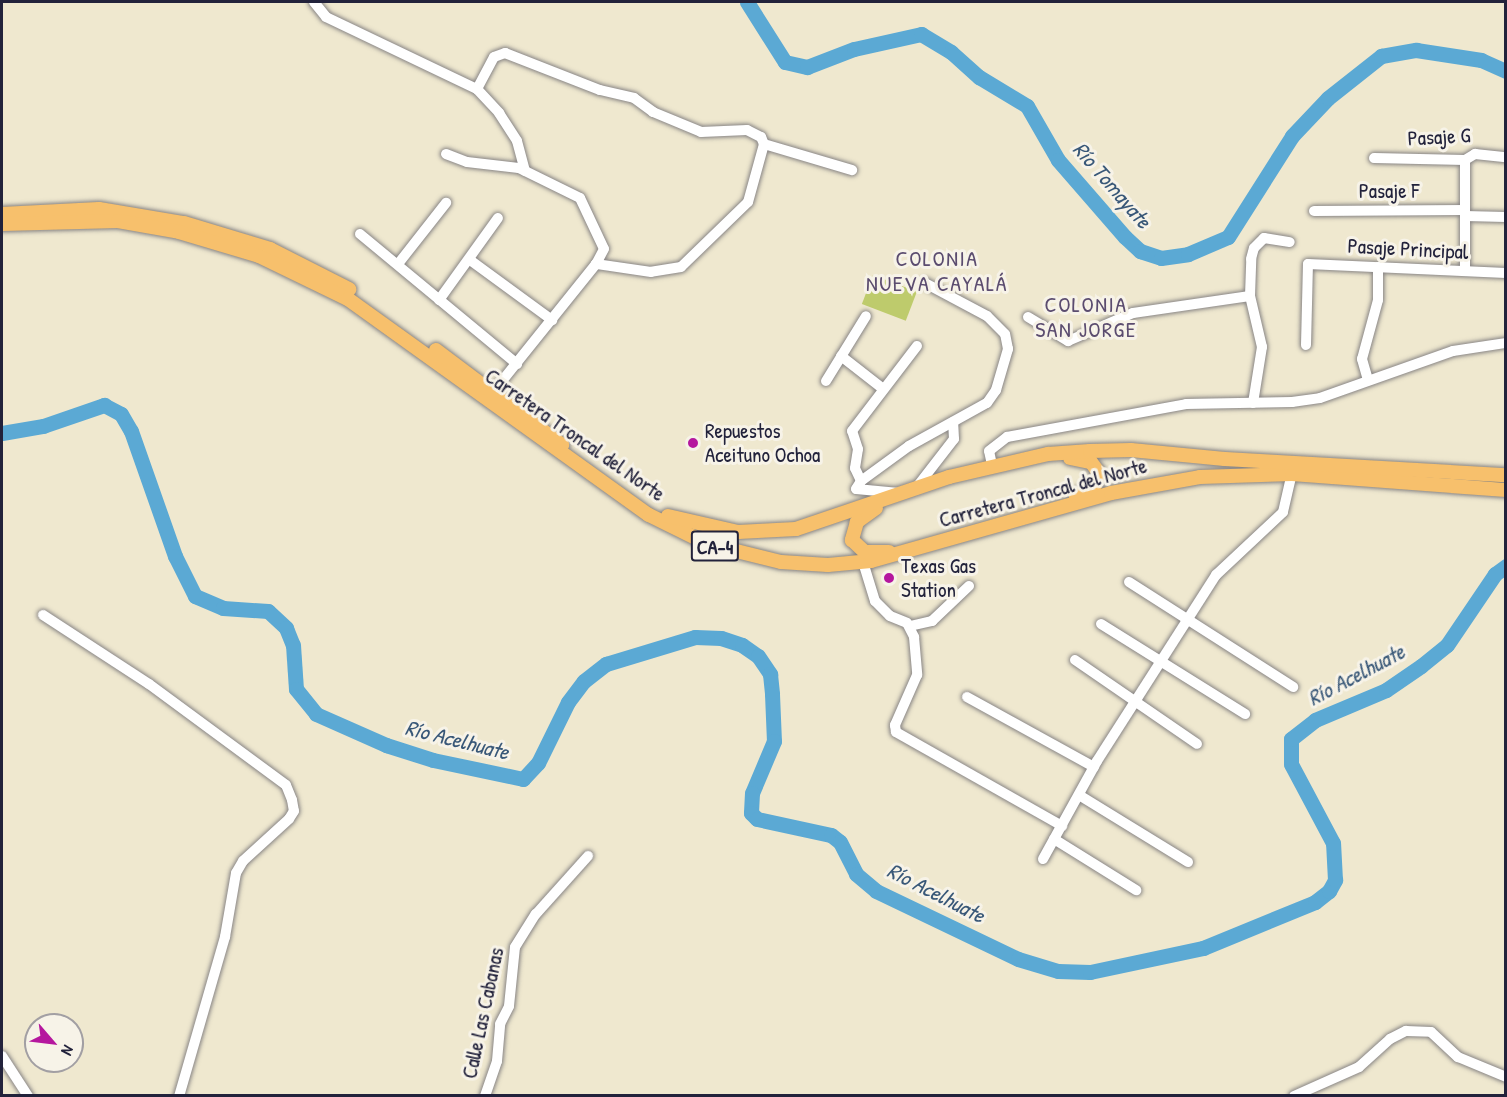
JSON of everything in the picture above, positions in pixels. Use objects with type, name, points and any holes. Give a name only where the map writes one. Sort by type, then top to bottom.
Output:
[{"type":"main road","name":"Carretera Troncal del Norte","points":[[2,214],[79,209],[123,211],[184,223],[262,246],[352,291],[494,391],[642,503],[683,522],[738,532],[785,531],[957,475],[992,465],[1048,454],[1131,450],[1225,459],[1506,475]]},
{"type":"main road","name":"Carretera Troncal del Norte","points":[[2,224],[118,221],[179,232],[260,256],[348,299],[629,503],[670,526],[745,555],[805,564],[863,562],[908,552],[1044,512],[1171,480],[1252,473],[1506,490]]},
{"type":"main road","points":[[1044,512],[1091,489],[1099,477],[1097,468],[1088,460],[1048,454]]},
{"type":"main road","points":[[895,496],[857,522],[852,540],[866,552],[908,552]]},
{"type":"street","points":[[314,2],[326,17],[477,89],[499,113],[517,141],[525,171]]},
{"type":"street","points":[[477,89],[494,57],[505,53],[600,90],[634,98],[653,112],[701,132],[747,130],[761,137],[764,144],[748,202],[681,267],[651,272],[596,264]]},
{"type":"street","points":[[764,144],[852,170]]},
{"type":"street","points":[[446,154],[467,162],[525,171],[580,198],[604,249],[596,264],[494,391]]},
{"type":"street","name":"Pasaje G","points":[[1374,158],[1465,160],[1475,154],[1506,157]]},
{"type":"street","points":[[1465,160],[1465,271]]},
{"type":"street","points":[[398,264],[446,203]]},
{"type":"street","name":"Pasaje F","points":[[1314,211],[1465,213],[1506,217]]},
{"type":"street","points":[[439,300],[470,260],[498,218]]},
{"type":"street","points":[[360,234],[517,364]]},
{"type":"street","points":[[1253,403],[1262,347],[1250,296],[1251,259],[1257,243],[1272,237],[1290,242]]},
{"type":"street","points":[[470,260],[552,320]]},
{"type":"street","name":"Pasaje Principal","points":[[1306,345],[1308,264],[1506,273]]},
{"type":"street","points":[[1368,380],[1362,359],[1378,300],[1378,267]]},
{"type":"street","points":[[895,496],[856,489],[861,481],[909,446],[993,397],[1008,342],[999,326],[987,316],[925,283]]},
{"type":"street","points":[[1028,317],[1068,341],[1133,313],[1250,296]]},
{"type":"street","points":[[826,381],[866,316]]},
{"type":"street","points":[[992,465],[989,451],[1007,437],[1186,404],[1253,403],[1320,398],[1453,351],[1506,342]]},
{"type":"street","points":[[861,481],[855,468],[858,449],[852,431],[882,388],[917,346]]},
{"type":"street","points":[[841,356],[882,388]]},
{"type":"street","points":[[915,488],[954,439],[953,422]]},
{"type":"street","points":[[941,458],[943,469],[957,475]]},
{"type":"street","points":[[1043,858],[1094,767],[1216,575],[1283,512],[1292,474]]},
{"type":"street","points":[[863,562],[875,601],[883,611],[910,626],[933,621],[969,586]]},
{"type":"street","points":[[1129,582],[1190,617],[1293,687]]},
{"type":"street","points":[[44,615],[149,684],[286,785],[292,800],[294,811],[289,819],[243,861],[236,873],[225,937],[179,1095]]},
{"type":"street","points":[[1101,624],[1245,714]]},
{"type":"street","points":[[910,626],[917,675],[895,725],[896,732],[1062,826]]},
{"type":"street","points":[[1075,660],[1197,744]]},
{"type":"street","points":[[967,698],[1094,767]]},
{"type":"street","points":[[1079,795],[1188,862]]},
{"type":"street","points":[[1054,839],[1136,890]]},
{"type":"street","name":"Calle Las Cabanas","points":[[485,1095],[497,1061],[500,1024],[508,1006],[515,947],[536,914],[588,856]]},
{"type":"street","points":[[1294,1095],[1359,1067],[1390,1039],[1406,1031],[1431,1032],[1458,1057],[1506,1077]]},
{"type":"street","points":[[2,1056],[28,1095]]},
{"type":"green space","points":[[873,275],[917,292],[906,321],[862,304]]},
{"type":"waterway","name":"Río Tomayate","points":[[747,2],[785,62],[807,67],[854,49],[921,34],[951,52],[979,77],[1027,106],[1058,160],[1125,237],[1140,251],[1161,258],[1188,254],[1228,237],[1292,136],[1328,98],[1381,56],[1416,50],[1481,60],[1506,71]]},
{"type":"waterway","name":"Río Acelhuate","points":[[2,433],[43,426],[104,405],[121,414],[131,431],[175,556],[195,596],[223,608],[268,611],[286,628],[293,645],[296,689],[316,714],[386,745],[433,760],[523,779],[538,763],[568,702],[584,681],[606,664],[695,637],[721,638],[742,645],[758,656],[770,674],[772,694],[774,741],[752,793],[751,813],[757,819],[831,835],[840,842],[856,874],[876,891],[1018,959],[1058,971],[1090,972],[1203,948],[1315,902],[1329,891],[1335,880],[1333,843],[1291,764],[1291,739],[1315,720],[1386,690],[1421,666],[1447,645],[1495,574],[1506,566]]},
{"type":"place","name":"Repuestos Aceituno Ochoa","points":[[693,443]]},
{"type":"place","name":"Texas Gas Station","points":[[889,578]]},
{"type":"district","name":"COLONIA NUEVA CAYALÁ","points":[[937,270]]},
{"type":"district","name":"COLONIA SAN JORGE","points":[[1086,316]]}]
